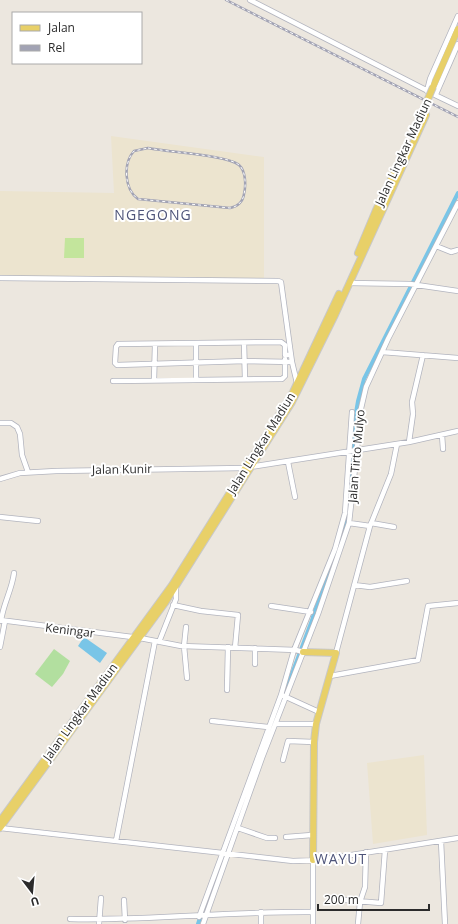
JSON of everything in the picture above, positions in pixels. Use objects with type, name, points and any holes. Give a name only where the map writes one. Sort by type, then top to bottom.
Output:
[{"type":"main road","name":"Jalan Lingkar Madiun","points":[[247,468],[297,393],[348,283],[458,29]]},
{"type":"main road","name":"Jalan Lingkar Madiun","points":[[0,821],[174,587],[297,383],[458,39]]},
{"type":"main road","points":[[299,651],[336,653],[316,724],[314,742],[312,835],[313,860]]},
{"type":"main road","name":"Jalan Lingkar Madiun","points":[[0,828],[92,698]]},
{"type":"street","points":[[250,0],[458,106]]},
{"type":"street","points":[[426,90],[458,16]]},
{"type":"street","points":[[435,95],[458,44]]},
{"type":"street","name":"Jalan Tirto Mulyo","points":[[299,651],[349,523],[353,451],[361,403],[366,387],[382,352],[436,246],[456,213],[458,203]]},
{"type":"street","points":[[436,246],[451,252],[458,250]]},
{"type":"street","points":[[0,278],[278,280],[281,282],[292,362],[297,383]]},
{"type":"street","points":[[348,283],[410,284],[458,291]]},
{"type":"street","points":[[113,381],[282,379],[285,376],[286,362],[285,345],[282,342],[244,344],[118,344],[116,347],[115,363],[117,365],[245,361],[286,362],[292,362]]},
{"type":"street","points":[[196,344],[196,380]]},
{"type":"street","points":[[244,344],[245,379]]},
{"type":"street","points":[[154,380],[155,345]]},
{"type":"street","points":[[382,352],[458,358]]},
{"type":"street","points":[[285,355],[291,355]]},
{"type":"street","points":[[409,442],[413,414],[412,402],[422,355]]},
{"type":"street","points":[[225,854],[238,828],[276,724],[311,612],[335,549],[345,512],[353,451],[352,412]]},
{"type":"street","points":[[0,423],[11,423],[17,427],[20,434],[22,455],[28,472]]},
{"type":"street","name":"Jalan Kunir","points":[[0,479],[28,472],[247,468],[409,442],[458,431]]},
{"type":"street","points":[[442,434],[443,449]]},
{"type":"street","points":[[336,653],[371,525],[391,474],[397,444]]},
{"type":"street","points":[[288,462],[295,497]]},
{"type":"street","points":[[0,517],[38,521]]},
{"type":"street","points":[[349,523],[394,527]]},
{"type":"street","points":[[0,647],[5,601],[12,587],[14,573]]},
{"type":"street","points":[[354,585],[370,587],[407,581]]},
{"type":"street","points":[[116,841],[157,641],[173,606],[176,596],[174,587]]},
{"type":"street","points":[[330,676],[418,660],[428,606],[458,603]]},
{"type":"street","points":[[173,606],[238,615],[235,648]]},
{"type":"street","points":[[271,606],[311,612]]},
{"type":"street","name":"Keningar","points":[[2,621],[137,638],[184,646],[299,651]]},
{"type":"street","points":[[186,627],[184,646],[187,678]]},
{"type":"street","points":[[227,690],[228,648]]},
{"type":"street","points":[[255,648],[255,664]]},
{"type":"street","points":[[203,924],[202,917],[268,728],[284,696],[299,651]]},
{"type":"street","points":[[284,696],[319,712]]},
{"type":"street","points":[[212,721],[268,728]]},
{"type":"street","points":[[276,724],[316,724]]},
{"type":"street","points":[[283,760],[288,741],[314,742]]},
{"type":"street","points":[[0,828],[292,861],[313,860],[458,838]]},
{"type":"street","points":[[238,828],[267,838],[275,838]]},
{"type":"street","points":[[286,837],[312,835]]},
{"type":"street","points":[[441,841],[445,924]]},
{"type":"street","points":[[333,899],[379,904],[382,902],[385,850]]},
{"type":"street","points":[[358,924],[360,902],[365,887],[366,852]]},
{"type":"street","points":[[313,860],[313,924]]},
{"type":"street","points":[[99,922],[101,898]]},
{"type":"street","points":[[124,900],[125,920]]},
{"type":"street","points":[[70,919],[99,922],[148,918],[202,917],[261,912],[313,912]]},
{"type":"street","points":[[261,912],[261,924]]},
{"type":"street","points":[[148,918],[148,924]]},
{"type":"shaded area","points":[[111,136],[264,157],[264,279],[0,276],[0,191],[114,193]]},
{"type":"shaded area","points":[[424,755],[427,835],[373,844],[367,763]]},
{"type":"green space","points":[[65,238],[84,238],[84,258],[64,258]]},
{"type":"green space","points":[[54,649],[70,661],[63,674],[52,687],[35,674]]},
{"type":"water","points":[[84,637],[107,653],[100,663],[78,646]]},
{"type":"waterway","points":[[351,487],[354,424],[364,379],[458,193]]},
{"type":"waterway","points":[[313,617],[343,532],[350,496]]},
{"type":"waterway","points":[[280,706],[314,615]]},
{"type":"waterway","points":[[198,924],[201,915]]},
{"type":"railway","points":[[226,0],[458,117]]},
{"type":"railway","points":[[148,148],[210,156],[239,165],[243,171],[245,179],[245,191],[241,202],[235,207],[230,208],[138,199],[133,195],[128,183],[128,162],[134,151],[148,148]]},
{"type":"district","name":"NGEGONG","points":[[153,214]]},
{"type":"district","name":"WAYUT","points":[[341,858]]}]
